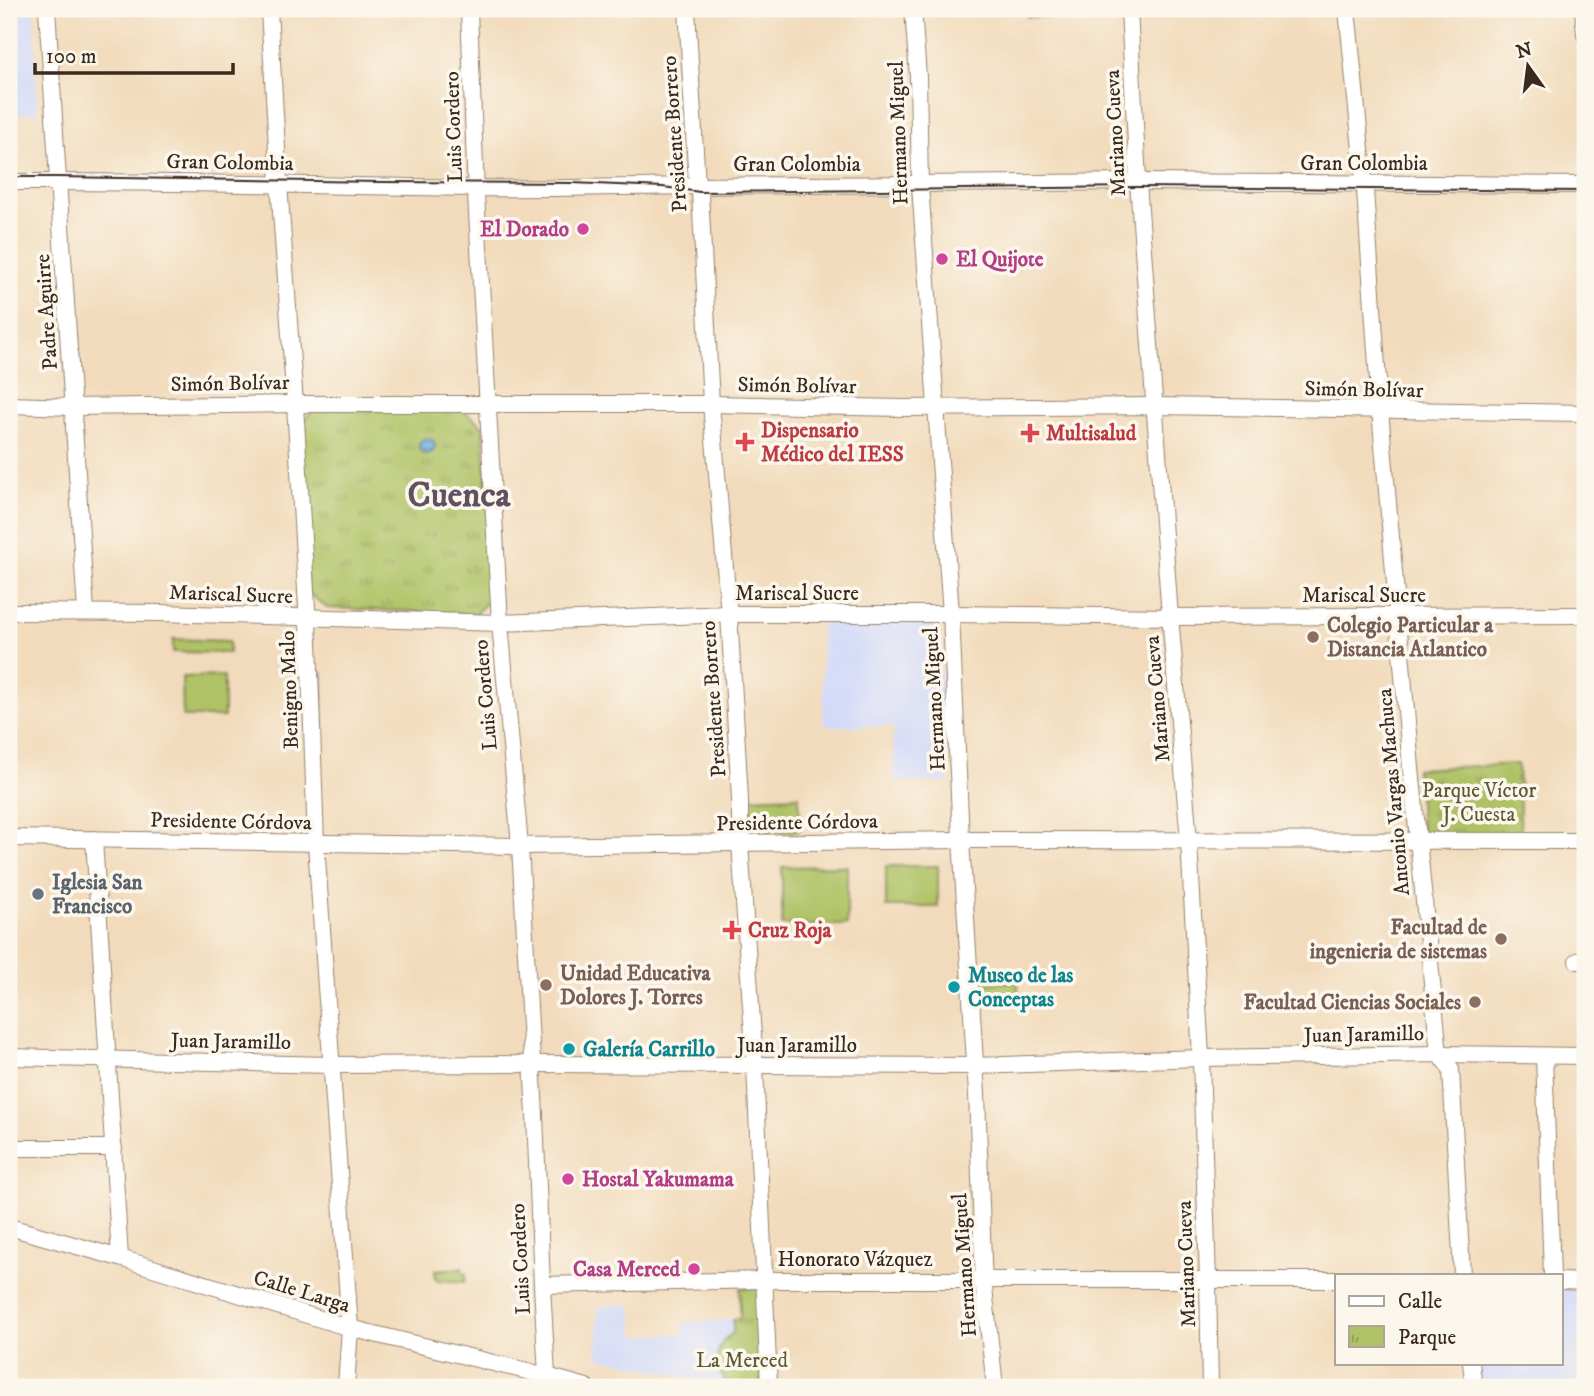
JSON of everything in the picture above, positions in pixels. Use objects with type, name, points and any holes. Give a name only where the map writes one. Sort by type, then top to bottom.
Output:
[{"type":"street","name":"Padre Aguirre","points":[[47,9],[86,612]]},
{"type":"street","name":"Benigno Malo","points":[[269,9],[295,404],[316,844],[350,1328],[346,1387]]},
{"type":"street","name":"Luis Cordero","points":[[469,9],[500,623],[520,846],[547,1376]]},
{"type":"street","name":"Presidente Borrero","points":[[687,9],[697,186],[701,192],[711,404],[729,614],[740,799],[740,843],[755,1066],[769,1387]]},
{"type":"street","name":"Hermano Miguel","points":[[913,9],[920,185],[951,614],[984,1280],[995,1387]]},
{"type":"street","name":"Mariano Cueva","points":[[1129,9],[1138,182],[1189,841],[1201,1058],[1210,1387]]},
{"type":"street","name":"Antonio Vargas Machuca","points":[[1347,9],[1365,184],[1380,410],[1439,1054],[1451,1069],[1462,1274]]},
{"type":"street","points":[[1583,9],[1585,35]]},
{"type":"street","name":"Gran Colombia","points":[[9,182],[476,188],[1138,182],[1585,185]]},
{"type":"street","name":"Simón Bolívar","points":[[9,405],[711,404],[1585,414]]},
{"type":"street","name":"Mariscal Sucre","points":[[9,612],[500,623],[729,614],[1171,617],[1585,615]]},
{"type":"street","name":"Presidente Córdova","points":[[9,838],[520,846],[961,840],[1585,841]]},
{"type":"street","points":[[94,839],[120,1258]]},
{"type":"street","name":"Juan Jaramillo","points":[[9,1057],[331,1065],[975,1066],[1201,1058],[1439,1054],[1585,1056]]},
{"type":"street","points":[[1544,1056],[1552,1274]]},
{"type":"street","points":[[9,1148],[114,1148]]},
{"type":"street","name":"Calle Larga","points":[[9,1227],[350,1328],[586,1387]]},
{"type":"street","name":"Honorato Vázquez","points":[[542,1285],[764,1280],[1335,1280]]},
{"type":"street","points":[[1562,1281],[1585,1282]]},
{"type":"street","points":[[1471,1364],[1474,1387]]},
{"type":"shaded area","points":[[9,9],[34,9],[37,113],[9,115]]},
{"type":"shaded area","points":[[821,619],[933,620],[938,628],[949,782],[894,782],[893,726],[824,726]]},
{"type":"shaded area","points":[[1562,1290],[1585,1291],[1585,1339],[1577,1339],[1577,1387],[1479,1387],[1478,1364],[1562,1364]]},
{"type":"shaded area","points":[[631,1304],[635,1336],[684,1334],[682,1323],[733,1319],[733,1333],[727,1337],[733,1387],[597,1357],[598,1307]]},
{"type":"green space","points":[[1027,9],[1122,9],[1122,14],[1027,17]]},
{"type":"green space","points":[[316,408],[463,410],[483,426],[493,596],[475,614],[327,608],[307,592],[298,426]]},
{"type":"green space","points":[[173,639],[229,641],[229,653],[173,652]]},
{"type":"green space","points":[[224,676],[224,717],[183,717],[182,677]]},
{"type":"green space","name":"Parque Víctor J. Cuesta","points":[[1518,764],[1521,839],[1422,839],[1416,769]]},
{"type":"green space","points":[[799,796],[800,831],[748,833],[747,798]]},
{"type":"green space","points":[[847,866],[847,925],[782,925],[782,867]]},
{"type":"green space","points":[[886,866],[938,866],[938,907],[886,907]]},
{"type":"green space","points":[[1018,981],[1018,998],[1001,997],[1000,994],[979,997],[978,985]]},
{"type":"green space","points":[[462,1268],[462,1273],[466,1273],[465,1282],[436,1280],[435,1270]]},
{"type":"green space","name":"La Merced","points":[[764,1287],[769,1387],[732,1387],[721,1375],[718,1353],[721,1345],[733,1333],[733,1319],[740,1319],[740,1288]]},
{"type":"water","points":[[427,438],[435,446],[427,454],[419,446]]},
{"type":"water","points":[[317,673],[322,673],[323,727],[318,727]]},
{"type":"tram line","points":[[9,177],[573,183],[663,187],[700,192],[1139,187],[1585,191]]},
{"type":"place","name":"El Dorado","points":[[583,229]]},
{"type":"place","name":"El Quijote","points":[[942,259]]},
{"type":"place","name":"Multisalud","points":[[1030,433]]},
{"type":"place","name":"Dispensario Médico del IESS","points":[[745,442]]},
{"type":"place","name":"Colegio Particular a Distancia Atlantico","points":[[1313,637]]},
{"type":"place","name":"Iglesia San Francisco","points":[[38,894]]},
{"type":"place","name":"Cruz Roja","points":[[732,930]]},
{"type":"place","name":"Facultad de ingenieria de sistemas","points":[[1501,939]]},
{"type":"place","name":"Unidad Educativa Dolores J. Torres","points":[[546,985]]},
{"type":"place","name":"Museo de las Conceptas","points":[[954,987]]},
{"type":"place","name":"Facultad Ciencias Sociales","points":[[1475,1002]]},
{"type":"place","name":"Galería Carrillo","points":[[569,1049]]},
{"type":"place","name":"Hostal Yakumama","points":[[568,1179]]},
{"type":"place","name":"Casa Merced","points":[[694,1269]]},
{"type":"district","name":"Cuenca","points":[[459,494]]}]
